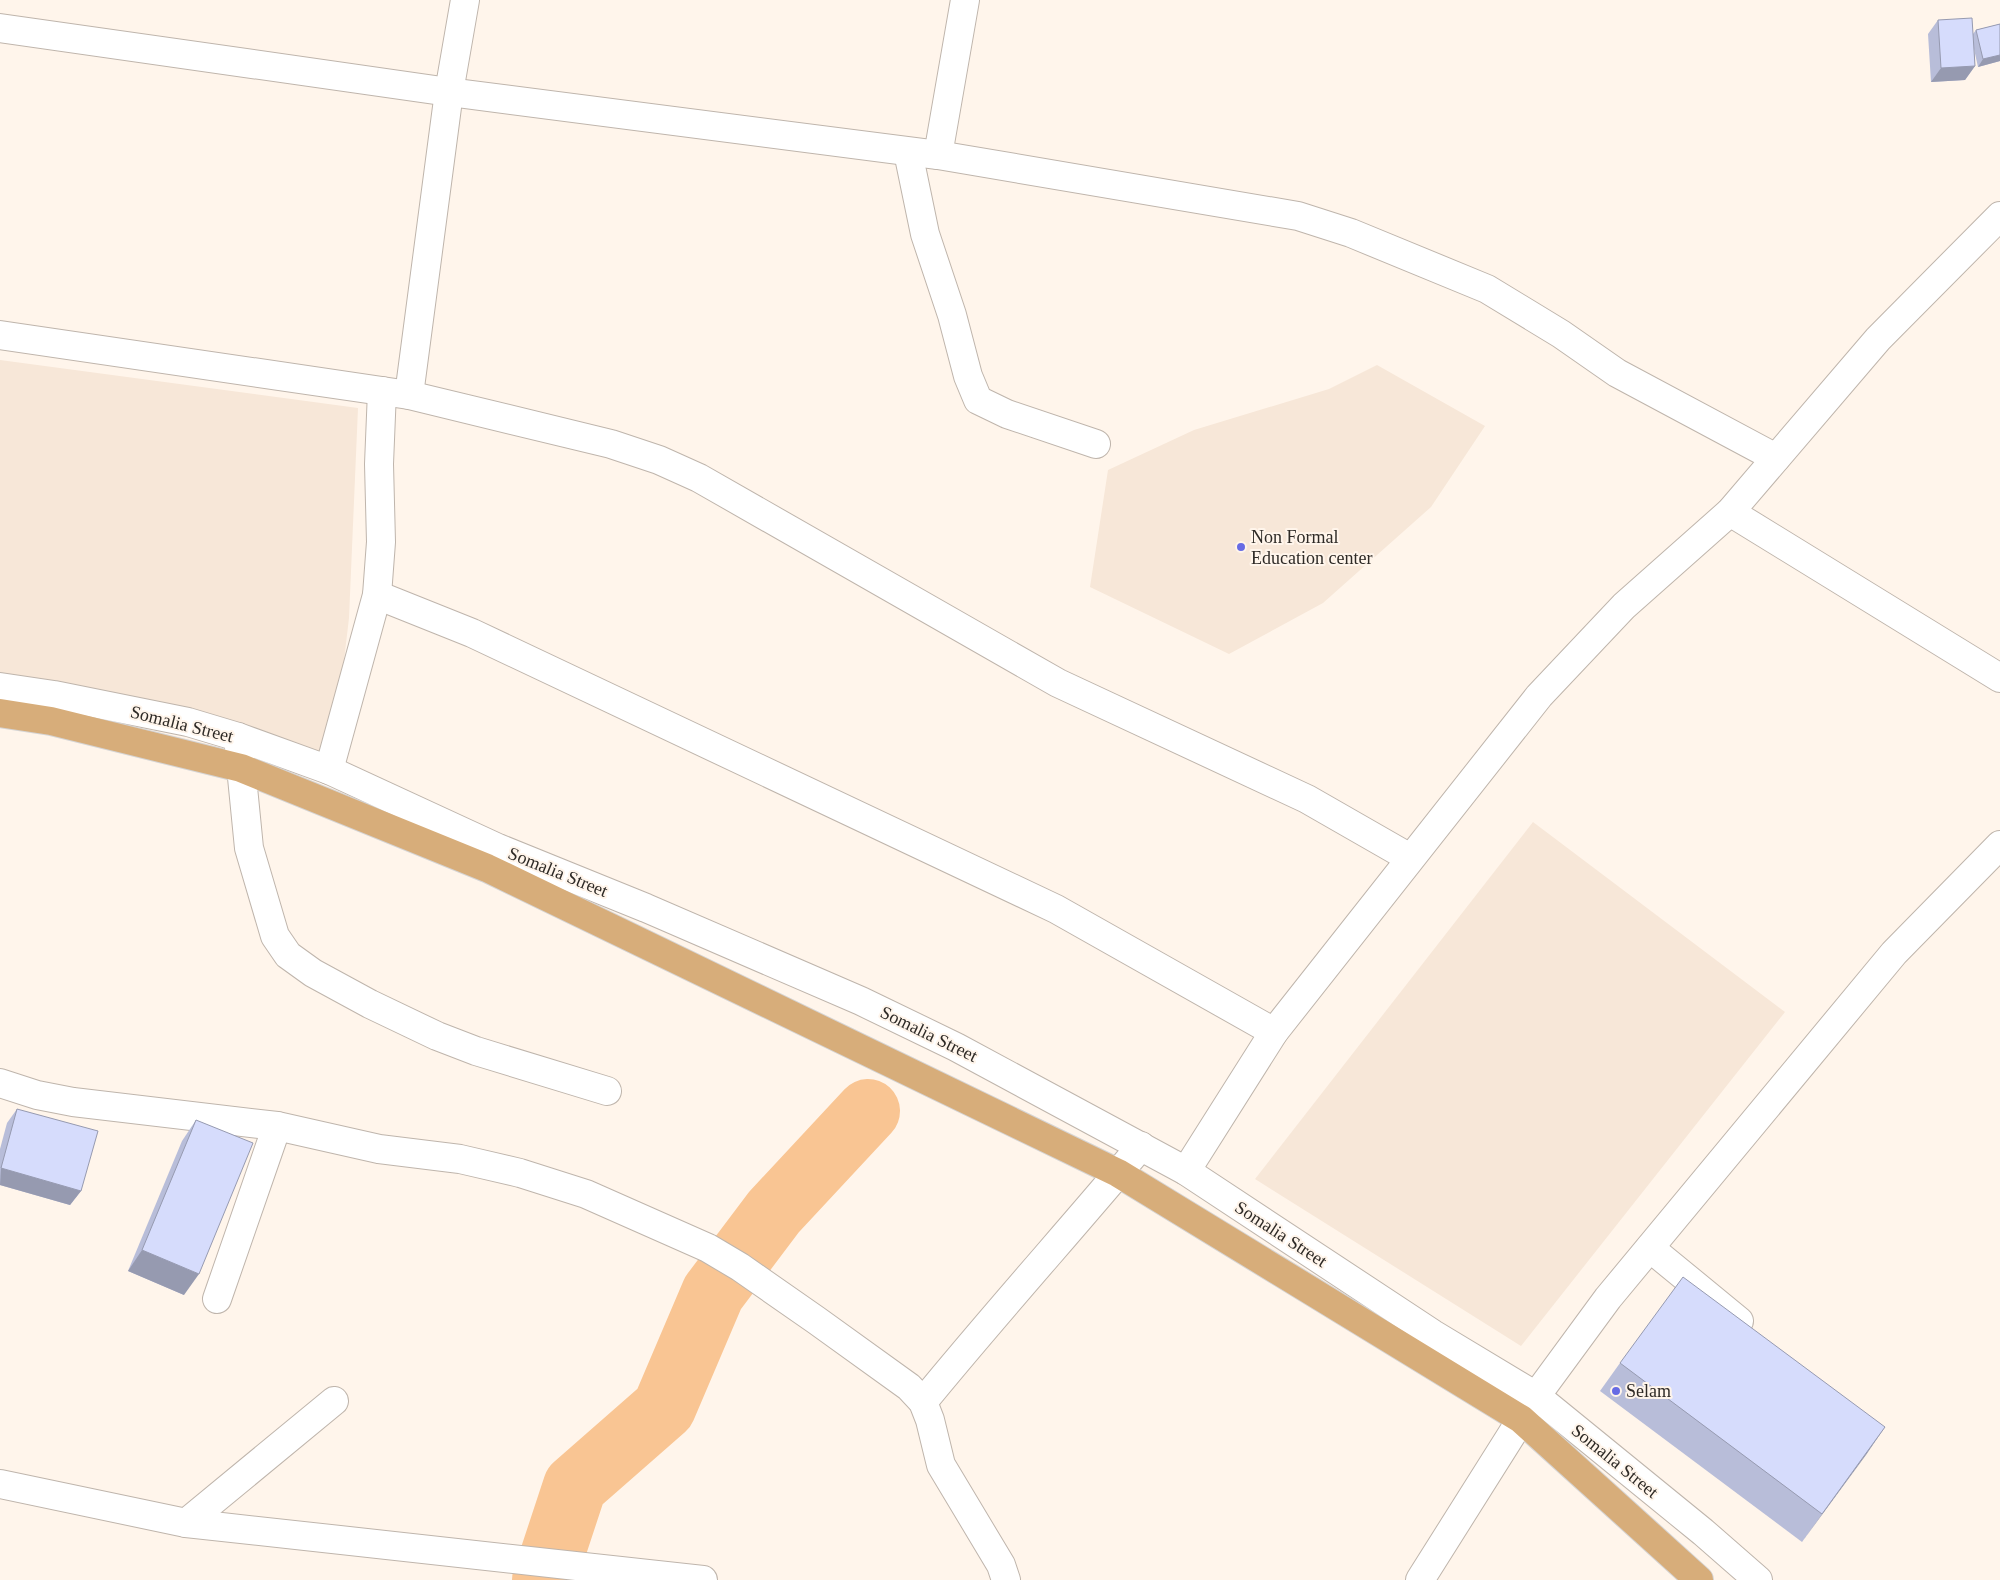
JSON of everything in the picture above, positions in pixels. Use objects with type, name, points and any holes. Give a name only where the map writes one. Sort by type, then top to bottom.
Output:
[{"type":"main road","points":[[0,713],[51,721],[241,768],[487,868],[1118,1173],[1521,1419],[1699,1580]]},
{"type":"street","points":[[409,395],[449,92],[465,0]]},
{"type":"street","points":[[938,155],[965,0]]},
{"type":"street","points":[[0,28],[449,92],[938,155],[1298,216],[1351,232],[1487,289],[1561,334],[1616,373],[1776,458]]},
{"type":"street","points":[[908,152],[925,234],[952,315],[968,376],[978,400],[1007,414],[1096,444]]},
{"type":"street","points":[[1186,1171],[1274,1032],[1539,696],[1624,606],[1730,512],[1878,339],[2000,216]]},
{"type":"street","points":[[0,335],[409,395],[611,444],[659,460],[699,478],[1058,683],[1307,799],[1410,858]]},
{"type":"street","points":[[330,770],[377,594],[381,542],[379,464],[382,391]]},
{"type":"street","points":[[1730,512],[2000,678]]},
{"type":"street","points":[[377,594],[472,633],[1056,909],[1274,1032]]},
{"type":"street","name":"Somalia Street","points":[[0,687],[188,722],[238,737],[330,770],[498,848],[646,908],[861,1001],[956,1046],[1186,1171],[1433,1334],[1536,1396],[1704,1532],[1758,1580]]},
{"type":"street","points":[[238,737],[249,848],[274,936],[288,955],[313,972],[370,1004],[437,1036],[476,1051],[607,1091]]},
{"type":"street","points":[[1420,1580],[1536,1396],[1608,1298],[1894,953],[2000,845]]},
{"type":"street","points":[[0,1083],[37,1095],[73,1102],[277,1126],[379,1149],[460,1160],[520,1173],[586,1194],[708,1248],[740,1267],[886,1370],[909,1387],[923,1402],[930,1420],[941,1465],[1001,1565],[1006,1580]]},
{"type":"street","points":[[217,1298],[277,1126]]},
{"type":"street","points":[[923,1402],[1141,1146]]},
{"type":"street","points":[[1650,1248],[1756,1335]]},
{"type":"street","points":[[186,1523],[334,1401]]},
{"type":"street","points":[[0,1484],[186,1523],[702,1580]]},
{"type":"shaded area","points":[[0,360],[358,408],[349,618],[330,779],[167,725],[0,711]]},
{"type":"shaded area","name":"Non Formal Education center","points":[[1377,365],[1485,426],[1431,507],[1323,603],[1229,654],[1090,587],[1108,470],[1194,430],[1329,389]]},
{"type":"shaded area","points":[[1533,822],[1785,1012],[1521,1346],[1255,1179]]},
{"type":"building","points":[[1972,18],[1975,66],[1941,68],[1938,20]]},
{"type":"building","points":[[2000,24],[2000,55],[1983,59],[1976,30]]},
{"type":"building","points":[[17,1109],[98,1131],[81,1191],[1,1168]]},
{"type":"building","points":[[196,1120],[253,1143],[199,1274],[142,1250]]},
{"type":"building","points":[[1683,1277],[1885,1427],[1822,1514],[1620,1363]]},
{"type":"waterway","points":[[544,1580],[575,1486],[664,1408],[713,1293],[774,1212],[868,1111]]},
{"type":"place","name":"Non Formal Education center","points":[[1241,547]]},
{"type":"place","name":"Selam","points":[[1616,1391]]}]
